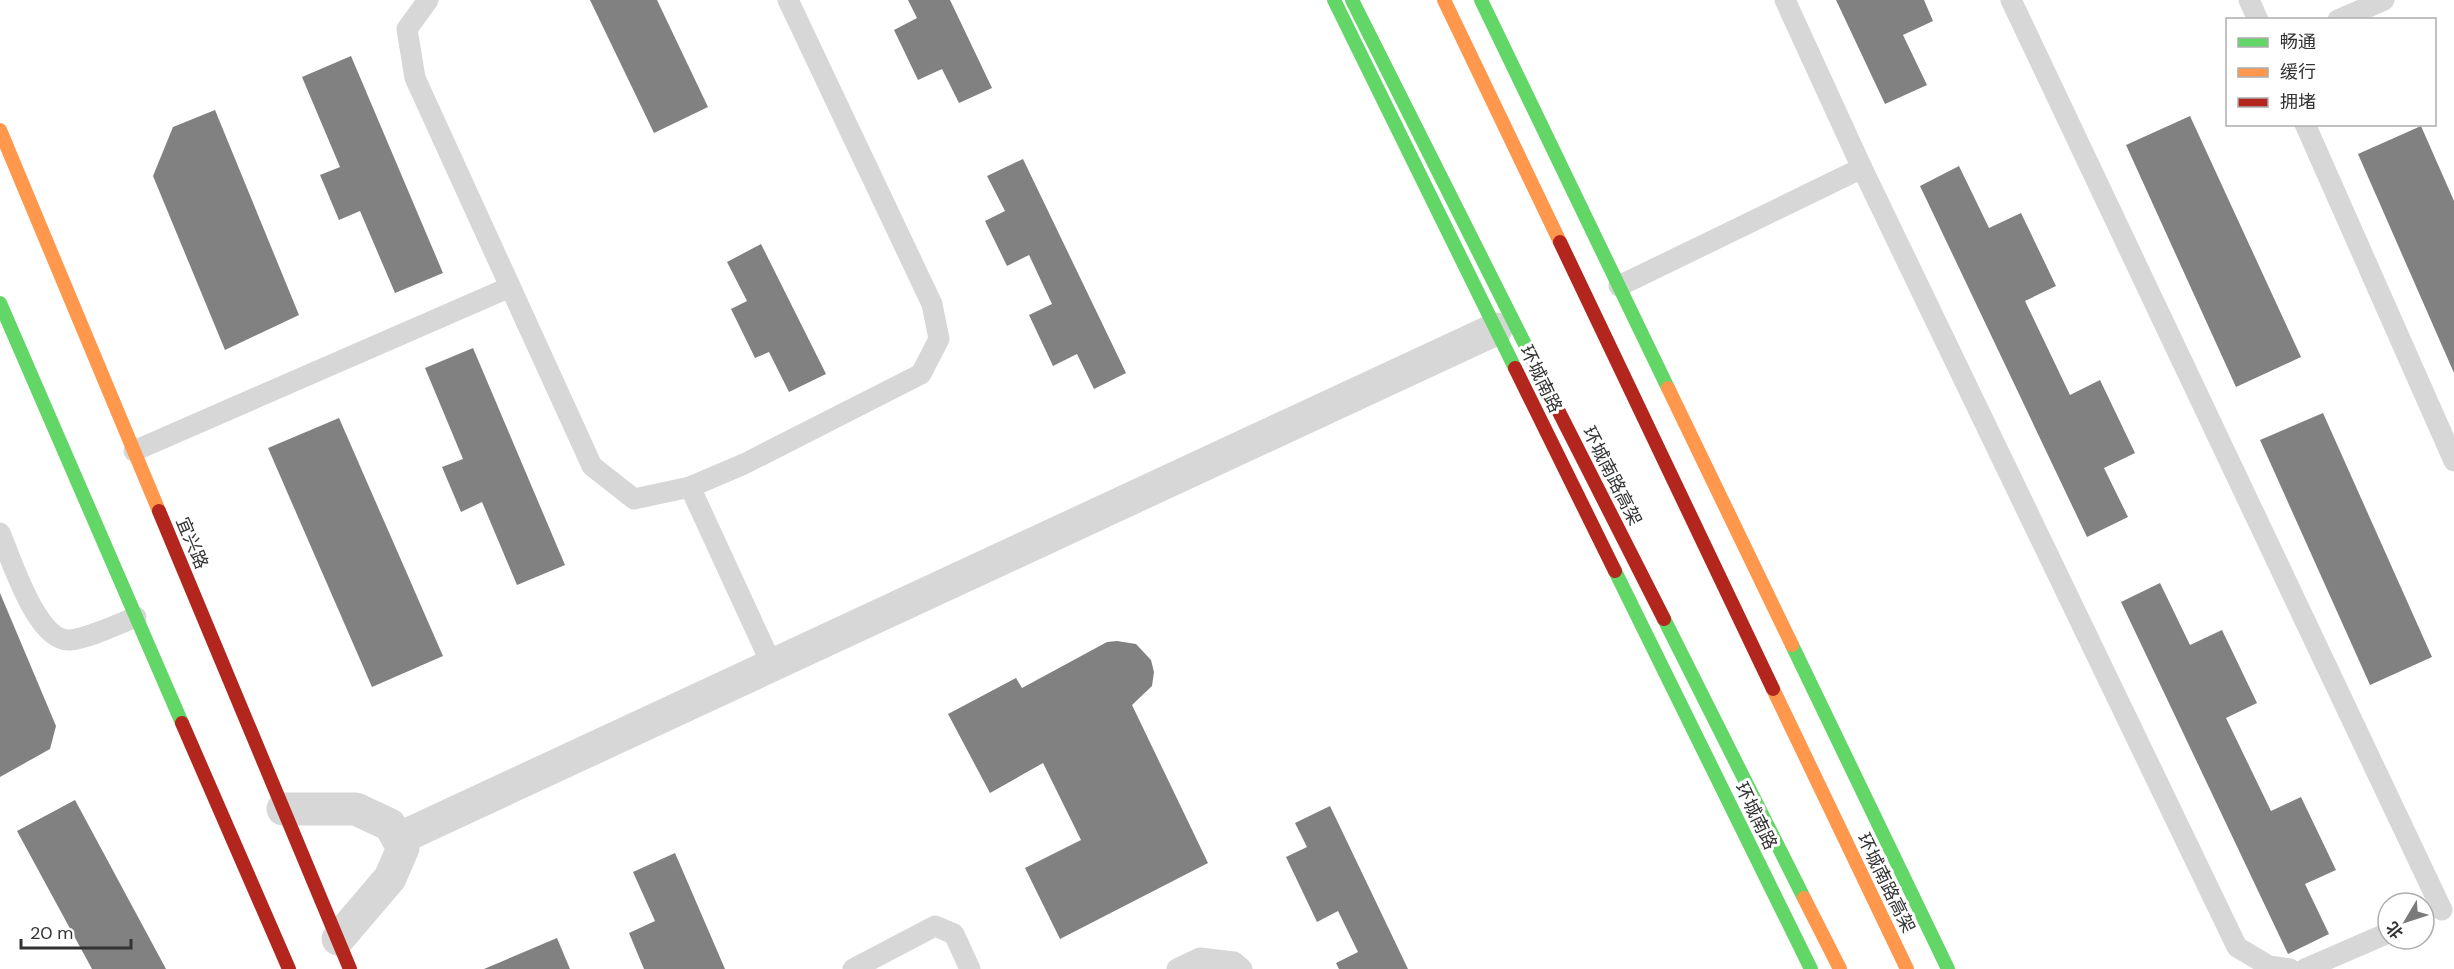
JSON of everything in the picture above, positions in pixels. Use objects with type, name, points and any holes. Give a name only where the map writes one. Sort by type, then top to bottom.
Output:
[{"type":"main road","name":"环城南路","points":[[1334,0],[1811,969]]},
{"type":"main road","name":"环城南路高架","points":[[1352,0],[1840,969]]},
{"type":"main road","name":"环城南路高架","points":[[1444,0],[1907,969]]},
{"type":"main road","points":[[1481,0],[1948,969]]},
{"type":"main road","name":"宜兴路","points":[[0,130],[350,969]]},
{"type":"main road","points":[[0,303],[289,969]]},
{"type":"main road","points":[[1849,848],[1921,969]]},
{"type":"street","points":[[398,839],[1496,329]]},
{"type":"street","points":[[283,809],[356,809],[390,825],[403,848],[390,878],[338,939]]},
{"type":"lane","points":[[428,0],[407,29],[415,78],[592,466],[634,499],[690,487],[744,464],[921,374],[939,339],[932,304],[788,0]]},
{"type":"lane","points":[[1785,0],[1862,168],[2237,947],[2269,966],[2290,969]]},
{"type":"lane","points":[[2011,0],[2440,911]]},
{"type":"lane","points":[[2249,0],[2257,18]]},
{"type":"lane","points":[[2343,18],[2384,0]]},
{"type":"lane","points":[[2306,126],[2454,461]]},
{"type":"lane","points":[[1619,286],[1862,168]]},
{"type":"lane","points":[[134,451],[510,287]]},
{"type":"lane","points":[[690,487],[772,665]]},
{"type":"lane","points":[[0,533],[31,606],[50,634],[69,640],[136,617]]},
{"type":"lane","points":[[853,969],[935,926],[954,934],[970,969]]},
{"type":"lane","points":[[2305,969],[2376,938]]},
{"type":"lane","points":[[1177,969],[1200,958],[1234,962],[1242,969]]},
{"type":"building","points":[[590,0],[657,0],[708,107],[654,133]]},
{"type":"building","points":[[908,0],[950,0],[992,88],[959,103],[942,69],[918,80],[894,30],[917,18]]},
{"type":"building","points":[[1836,0],[1924,0],[1933,21],[1903,35],[1927,85],[1885,104]]},
{"type":"building","points":[[351,56],[443,273],[395,293],[360,211],[339,220],[320,175],[340,167],[302,77]]},
{"type":"building","points":[[215,110],[299,315],[225,350],[153,176],[173,127]]},
{"type":"building","points":[[2190,116],[2301,357],[2236,387],[2126,145]]},
{"type":"building","points":[[2421,126],[2454,201],[2454,373],[2358,154]]},
{"type":"building","points":[[1023,159],[1126,373],[1094,389],[1077,354],[1053,366],[1029,315],[1052,304],[1029,255],[1007,266],[985,221],[1005,211],[987,176]]},
{"type":"building","points":[[1959,166],[1989,228],[2021,213],[2056,286],[2025,301],[2070,395],[2100,380],[2135,453],[2104,468],[2128,517],[2087,537],[1920,186]]},
{"type":"building","points":[[761,244],[826,374],[789,392],[769,352],[755,358],[731,309],[747,301],[727,262]]},
{"type":"building","points":[[473,348],[565,565],[517,585],[482,502],[461,512],[442,467],[463,459],[425,368]]},
{"type":"building","points":[[2323,413],[2432,657],[2370,685],[2260,440]]},
{"type":"building","points":[[339,418],[443,656],[372,687],[268,448]]},
{"type":"building","points":[[2160,583],[2190,645],[2222,630],[2257,703],[2226,718],[2271,811],[2301,797],[2336,870],[2305,884],[2329,934],[2288,954],[2121,602]]},
{"type":"building","points":[[0,593],[56,726],[50,749],[0,777]]},
{"type":"building","points":[[1107,642],[1136,644],[1151,660],[1154,672],[1152,686],[1132,705],[1208,863],[1060,939],[1025,868],[1081,840],[1043,763],[990,793],[948,714],[1016,678],[1022,688]]},
{"type":"building","points":[[75,800],[166,969],[92,969],[17,831]]},
{"type":"building","points":[[1330,806],[1408,969],[1339,969],[1336,963],[1358,952],[1338,911],[1317,922],[1286,857],[1307,847],[1295,823]]},
{"type":"building","points":[[675,853],[725,969],[644,969],[629,933],[655,921],[633,872]]},
{"type":"building","points":[[557,938],[570,969],[484,969]]},
{"type":"traffic: fast","points":[[1334,0],[1515,368]]},
{"type":"traffic: fast","points":[[1352,0],[1558,410]]},
{"type":"traffic: fast","points":[[1481,0],[1668,388]]},
{"type":"traffic: fast","points":[[0,303],[182,723]]},
{"type":"traffic: fast","points":[[1615,571],[1811,969]]},
{"type":"traffic: fast","points":[[1664,619],[1804,898]]},
{"type":"traffic: fast","points":[[1792,645],[1948,969]]},
{"type":"traffic: slow","points":[[1444,0],[1560,242]]},
{"type":"traffic: slow","points":[[0,130],[159,511]]},
{"type":"traffic: slow","points":[[1668,388],[1792,645]]},
{"type":"traffic: slow","points":[[1773,689],[1907,969]]},
{"type":"traffic: slow","points":[[1804,898],[1840,969]]},
{"type":"traffic: jam","points":[[1560,242],[1773,689]]},
{"type":"traffic: jam","points":[[1515,368],[1615,571]]},
{"type":"traffic: jam","points":[[1558,410],[1664,619]]},
{"type":"traffic: jam","points":[[159,511],[350,969]]},
{"type":"traffic: jam","points":[[182,723],[289,969]]}]
